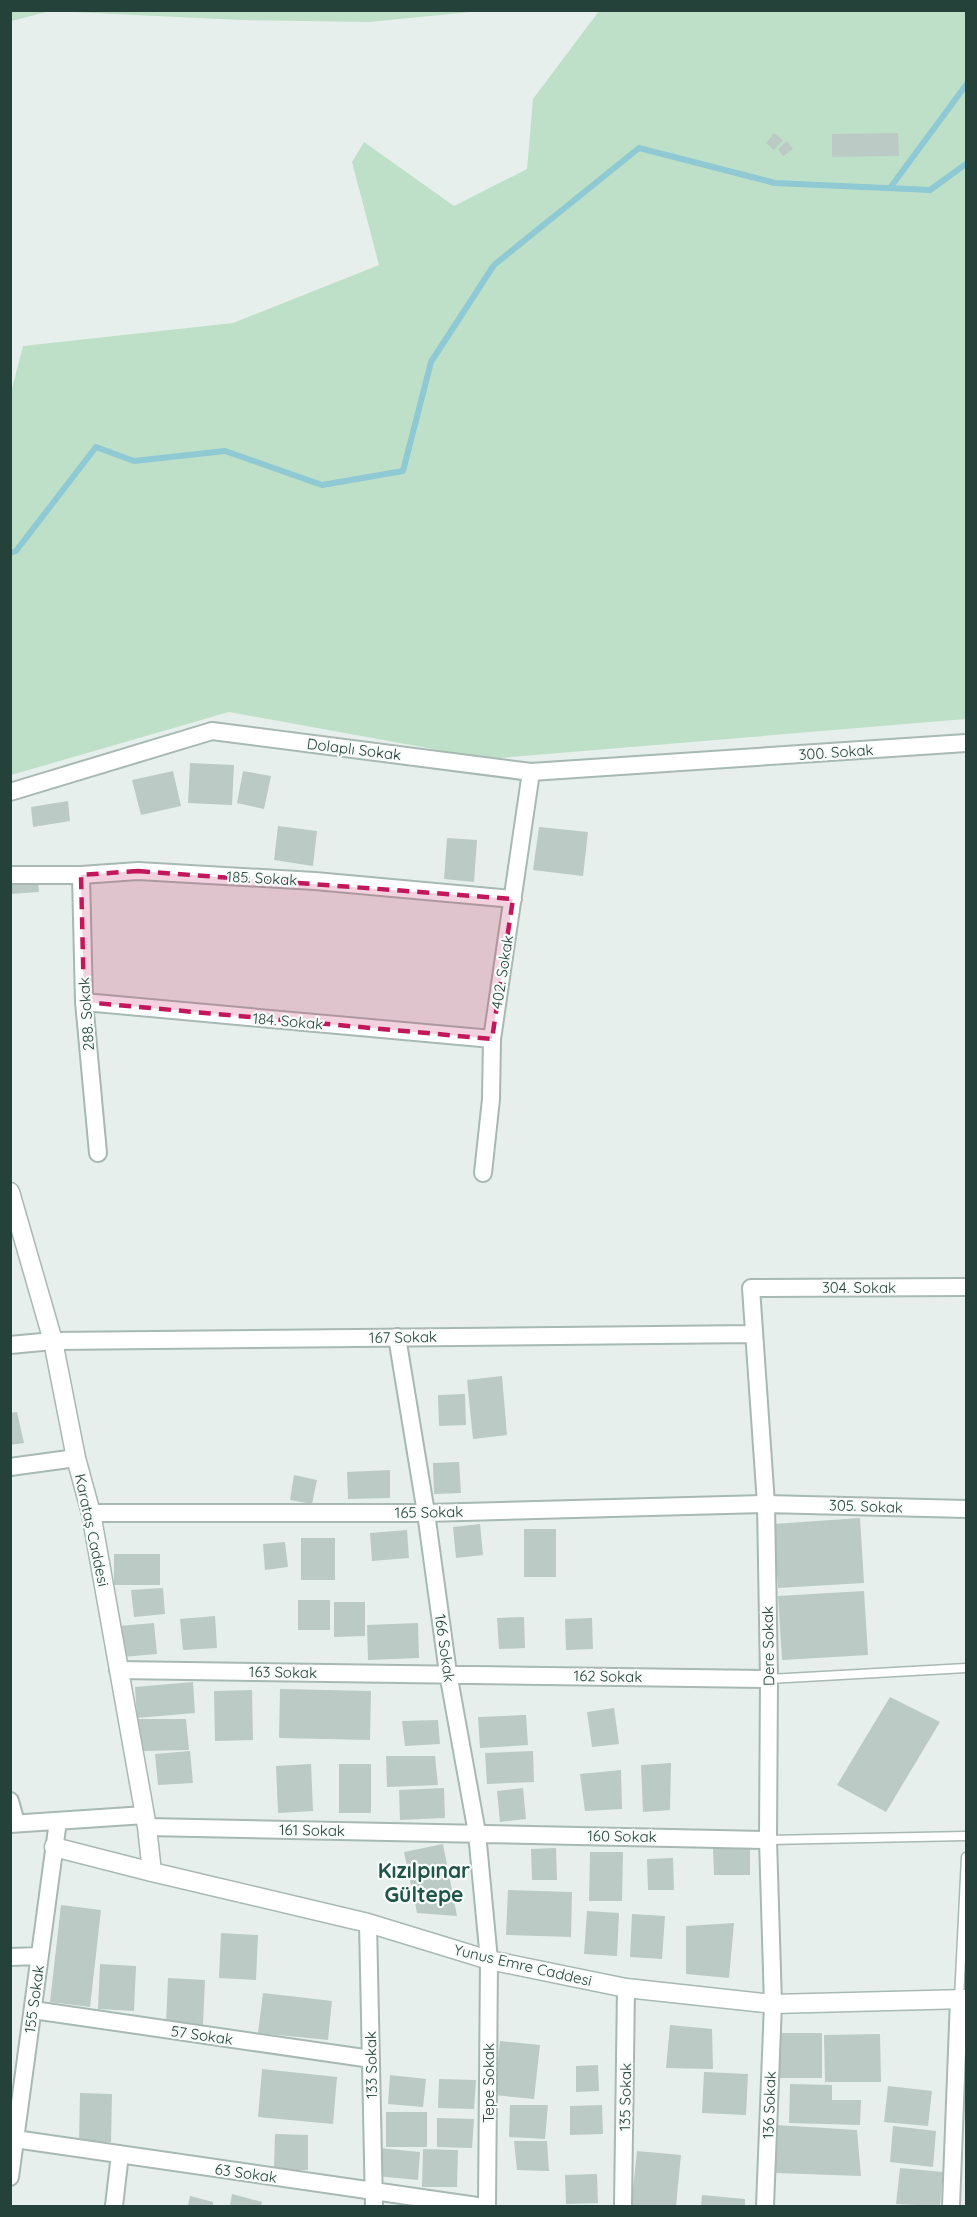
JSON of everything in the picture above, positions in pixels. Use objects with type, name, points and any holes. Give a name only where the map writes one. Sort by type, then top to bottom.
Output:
[{"type":"street","name":"Dolaplı Sokak","points":[[10,792],[212,732],[531,772],[706,761]]},
{"type":"street","name":"300. Sokak","points":[[706,761],[966,743]]},
{"type":"street","name":"402. Sokak","points":[[483,1173],[491,1099],[492,1039],[531,772]]},
{"type":"street","name":"185. Sokak","points":[[10,875],[81,875],[138,871],[291,880],[513,899]]},
{"type":"street","name":"288. Sokak","points":[[81,875],[84,1002],[99,1153]]},
{"type":"street","name":"184. Sokak","points":[[84,1002],[492,1039]]},
{"type":"street","name":"Karataş Caddesi","points":[[10,1192],[53,1341],[76,1458],[91,1513],[146,1821],[152,1872]]},
{"type":"street","name":"304. Sokak","points":[[751,1288],[966,1287]]},
{"type":"street","name":"Dere Sokak","points":[[751,1288],[766,1504],[769,1679],[768,1840],[773,2004]]},
{"type":"street","name":"167 Sokak","points":[[10,1346],[53,1341],[754,1334]]},
{"type":"street","name":"166 Sokak","points":[[397,1337],[426,1513],[448,1673],[477,1833],[489,1960]]},
{"type":"street","points":[[10,1467],[76,1458]]},
{"type":"street","name":"305. Sokak","points":[[766,1504],[966,1509]]},
{"type":"street","name":"165 Sokak","points":[[91,1513],[426,1513],[766,1504]]},
{"type":"street","name":"163 Sokak","points":[[118,1670],[448,1673]]},
{"type":"street","name":"162 Sokak","points":[[448,1673],[769,1679]]},
{"type":"street","points":[[10,1801],[13,1823]]},
{"type":"street","name":"155 Sokak","points":[[10,2177],[58,1821]]},
{"type":"street","name":"161 Sokak","points":[[13,1823],[146,1821],[477,1833]]},
{"type":"street","name":"160 Sokak","points":[[477,1833],[768,1840]]},
{"type":"street","name":"Yunus Emre Caddesi","points":[[54,1847],[368,1923],[489,1960],[626,1988],[773,2004],[963,1999]]},
{"type":"street","name":"133 Sokak","points":[[368,1923],[374,2199]]},
{"type":"street","points":[[10,1957],[40,1956]]},
{"type":"street","name":"Tepe Sokak","points":[[487,2206],[489,1960]]},
{"type":"street","name":"135 Sokak","points":[[623,2206],[626,1988]]},
{"type":"street","points":[[951,2206],[963,1999]]},
{"type":"street","name":"136 Sokak","points":[[765,2206],[773,2004]]},
{"type":"street","name":"57 Sokak","points":[[33,2010],[371,2059]]},
{"type":"street","name":"63 Sokak","points":[[15,2139],[120,2154],[374,2199],[477,2206]]},
{"type":"street","points":[[114,2206],[120,2154]]},
{"type":"lane","points":[[769,1679],[966,1668]]},
{"type":"lane","points":[[768,1840],[966,1836]]},
{"type":"lane","points":[[963,1999],[966,1857]]},
{"type":"highlighted area","points":[[138,871],[513,899],[492,1039],[84,1002],[81,875]]},
{"type":"green space","points":[[11,10],[481,11],[369,22],[241,20],[51,11],[11,21]]},
{"type":"green space","points":[[599,11],[966,11],[966,719],[488,759],[229,712],[11,775],[10,396],[23,346],[233,323],[379,265],[352,162],[364,142],[454,206],[527,169],[533,99]]},
{"type":"building","points":[[774,133],[783,140],[774,150],[766,143]]},
{"type":"building","points":[[898,133],[899,156],[832,157],[832,134]]},
{"type":"building","points":[[787,141],[793,149],[783,156],[778,149]]},
{"type":"building","points":[[190,763],[234,765],[232,805],[188,803]]},
{"type":"building","points":[[173,771],[181,806],[141,815],[132,780]]},
{"type":"building","points":[[243,771],[271,776],[264,809],[237,803]]},
{"type":"building","points":[[68,801],[70,821],[33,827],[31,807]]},
{"type":"building","points":[[278,826],[317,831],[313,866],[274,860]]},
{"type":"building","points":[[539,827],[588,832],[583,876],[533,870]]},
{"type":"building","points":[[447,838],[477,840],[474,882],[444,879]]},
{"type":"building","points":[[38,878],[39,892],[10,894],[10,880]]},
{"type":"building","points":[[502,1376],[507,1435],[473,1439],[467,1380]]},
{"type":"building","points":[[465,1394],[466,1425],[439,1426],[438,1395]]},
{"type":"building","points":[[17,1412],[24,1443],[10,1445],[10,1413]]},
{"type":"building","points":[[459,1462],[461,1493],[434,1494],[433,1463]]},
{"type":"building","points":[[390,1470],[390,1498],[348,1499],[347,1472]]},
{"type":"building","points":[[294,1475],[317,1480],[312,1504],[290,1500]]},
{"type":"building","points":[[860,1518],[864,1583],[778,1588],[774,1524]]},
{"type":"building","points":[[480,1524],[483,1555],[456,1558],[453,1527]]},
{"type":"building","points":[[524,1529],[556,1529],[556,1577],[524,1577]]},
{"type":"building","points":[[407,1530],[409,1558],[372,1561],[370,1533]]},
{"type":"building","points":[[301,1538],[335,1538],[335,1580],[301,1580]]},
{"type":"building","points":[[285,1542],[288,1567],[265,1570],[263,1544]]},
{"type":"building","points":[[114,1554],[160,1554],[160,1585],[114,1585]]},
{"type":"building","points":[[163,1588],[165,1614],[134,1617],[131,1590]]},
{"type":"building","points":[[864,1591],[868,1655],[782,1660],[778,1596]]},
{"type":"building","points":[[298,1600],[330,1600],[330,1630],[298,1630]]},
{"type":"building","points":[[334,1602],[365,1602],[365,1636],[334,1637]]},
{"type":"building","points":[[215,1616],[217,1648],[183,1650],[180,1619]]},
{"type":"building","points":[[524,1617],[525,1648],[499,1649],[497,1618]]},
{"type":"building","points":[[592,1618],[593,1649],[566,1650],[565,1619]]},
{"type":"building","points":[[154,1623],[157,1654],[122,1657],[119,1626]]},
{"type":"building","points":[[418,1623],[419,1658],[368,1660],[367,1625]]},
{"type":"building","points":[[193,1682],[195,1713],[137,1718],[135,1687]]},
{"type":"building","points":[[280,1689],[371,1691],[370,1740],[279,1738]]},
{"type":"building","points":[[252,1690],[253,1740],[215,1741],[214,1691]]},
{"type":"building","points":[[890,1697],[940,1722],[886,1812],[837,1785]]},
{"type":"building","points":[[614,1708],[619,1744],[592,1747],[587,1712]]},
{"type":"building","points":[[526,1715],[528,1745],[480,1748],[478,1717]]},
{"type":"building","points":[[137,1719],[186,1719],[189,1750],[142,1751]]},
{"type":"building","points":[[438,1720],[440,1744],[405,1746],[402,1721]]},
{"type":"building","points":[[190,1751],[193,1783],[158,1785],[155,1754]]},
{"type":"building","points":[[533,1751],[534,1782],[487,1784],[485,1753]]},
{"type":"building","points":[[386,1756],[435,1756],[438,1785],[387,1787]]},
{"type":"building","points":[[671,1763],[670,1810],[643,1812],[641,1765]]},
{"type":"building","points":[[311,1764],[313,1811],[278,1813],[276,1766]]},
{"type":"building","points":[[339,1764],[371,1764],[371,1813],[339,1813]]},
{"type":"building","points":[[621,1770],[622,1809],[585,1811],[580,1774]]},
{"type":"building","points":[[444,1788],[445,1818],[400,1820],[399,1790]]},
{"type":"building","points":[[523,1788],[526,1819],[500,1822],[497,1791]]},
{"type":"building","points":[[443,1844],[457,1916],[417,1913],[404,1852]]},
{"type":"building","points":[[750,1847],[750,1875],[714,1875],[713,1848]]},
{"type":"building","points":[[556,1848],[557,1880],[532,1880],[531,1849]]},
{"type":"building","points":[[590,1852],[623,1852],[622,1901],[589,1901]]},
{"type":"building","points":[[673,1858],[674,1890],[648,1890],[647,1859]]},
{"type":"building","points":[[508,1890],[572,1892],[571,1937],[506,1935]]},
{"type":"building","points":[[61,1905],[101,1910],[90,2007],[50,2002]]},
{"type":"building","points":[[587,1911],[619,1913],[617,1956],[584,1954]]},
{"type":"building","points":[[632,1914],[665,1916],[662,1959],[630,1957]]},
{"type":"building","points":[[734,1923],[729,1978],[686,1974],[686,1926]]},
{"type":"building","points":[[221,1933],[258,1935],[256,1980],[219,1978]]},
{"type":"building","points":[[100,1964],[136,1966],[134,2011],[98,2009]]},
{"type":"building","points":[[168,1978],[205,1980],[203,2025],[166,2023]]},
{"type":"building","points":[[263,1993],[332,2001],[328,2040],[258,2033]]},
{"type":"building","points":[[670,2025],[712,2029],[713,2069],[666,2068]]},
{"type":"building","points":[[778,2033],[822,2033],[822,2078],[778,2078]]},
{"type":"building","points":[[880,2034],[881,2082],[825,2082],[824,2035]]},
{"type":"building","points":[[500,2041],[540,2045],[534,2099],[494,2095]]},
{"type":"building","points":[[598,2065],[599,2091],[576,2092],[576,2066]]},
{"type":"building","points":[[262,2069],[337,2077],[333,2124],[258,2117]]},
{"type":"building","points":[[704,2072],[748,2074],[746,2115],[702,2113]]},
{"type":"building","points":[[390,2075],[426,2079],[423,2107],[388,2104]]},
{"type":"building","points":[[439,2079],[476,2080],[474,2109],[438,2108]]},
{"type":"building","points":[[790,2084],[832,2085],[832,2100],[861,2100],[860,2125],[789,2123]]},
{"type":"building","points":[[888,2086],[932,2091],[928,2126],[884,2122]]},
{"type":"building","points":[[80,2093],[112,2094],[111,2142],[79,2142]]},
{"type":"building","points":[[510,2105],[548,2105],[545,2139],[509,2137]]},
{"type":"building","points":[[602,2105],[603,2134],[570,2135],[570,2106]]},
{"type":"building","points":[[386,2112],[427,2112],[427,2147],[386,2147]]},
{"type":"building","points":[[437,2118],[474,2119],[472,2148],[437,2147]]},
{"type":"building","points":[[775,2125],[857,2130],[861,2176],[775,2173]]},
{"type":"building","points":[[893,2126],[936,2131],[933,2167],[890,2162]]},
{"type":"building","points":[[275,2134],[308,2135],[308,2170],[274,2170]]},
{"type":"building","points":[[514,2141],[547,2141],[549,2171],[517,2170]]},
{"type":"building","points":[[379,2148],[420,2152],[418,2180],[376,2176]]},
{"type":"building","points":[[423,2149],[458,2150],[457,2187],[422,2187]]},
{"type":"building","points":[[637,2151],[681,2155],[676,2206],[631,2206]]},
{"type":"building","points":[[900,2168],[943,2172],[940,2206],[896,2204]]},
{"type":"building","points":[[597,2174],[598,2203],[566,2204],[565,2175]]},
{"type":"building","points":[[232,2194],[262,2202],[261,2206],[230,2206]]},
{"type":"building","points":[[702,2195],[745,2199],[745,2206],[701,2206]]},
{"type":"building","points":[[190,2196],[213,2202],[213,2206],[188,2206]]},
{"type":"waterway","points":[[890,188],[966,85]]},
{"type":"waterway","points":[[10,553],[16,551],[96,447],[134,461],[225,451],[322,485],[403,471],[431,362],[494,265],[639,148],[775,183],[930,190],[966,164]]},
{"type":"district","name":"Kızılpınar Gültepe","points":[[424,1882]]}]
